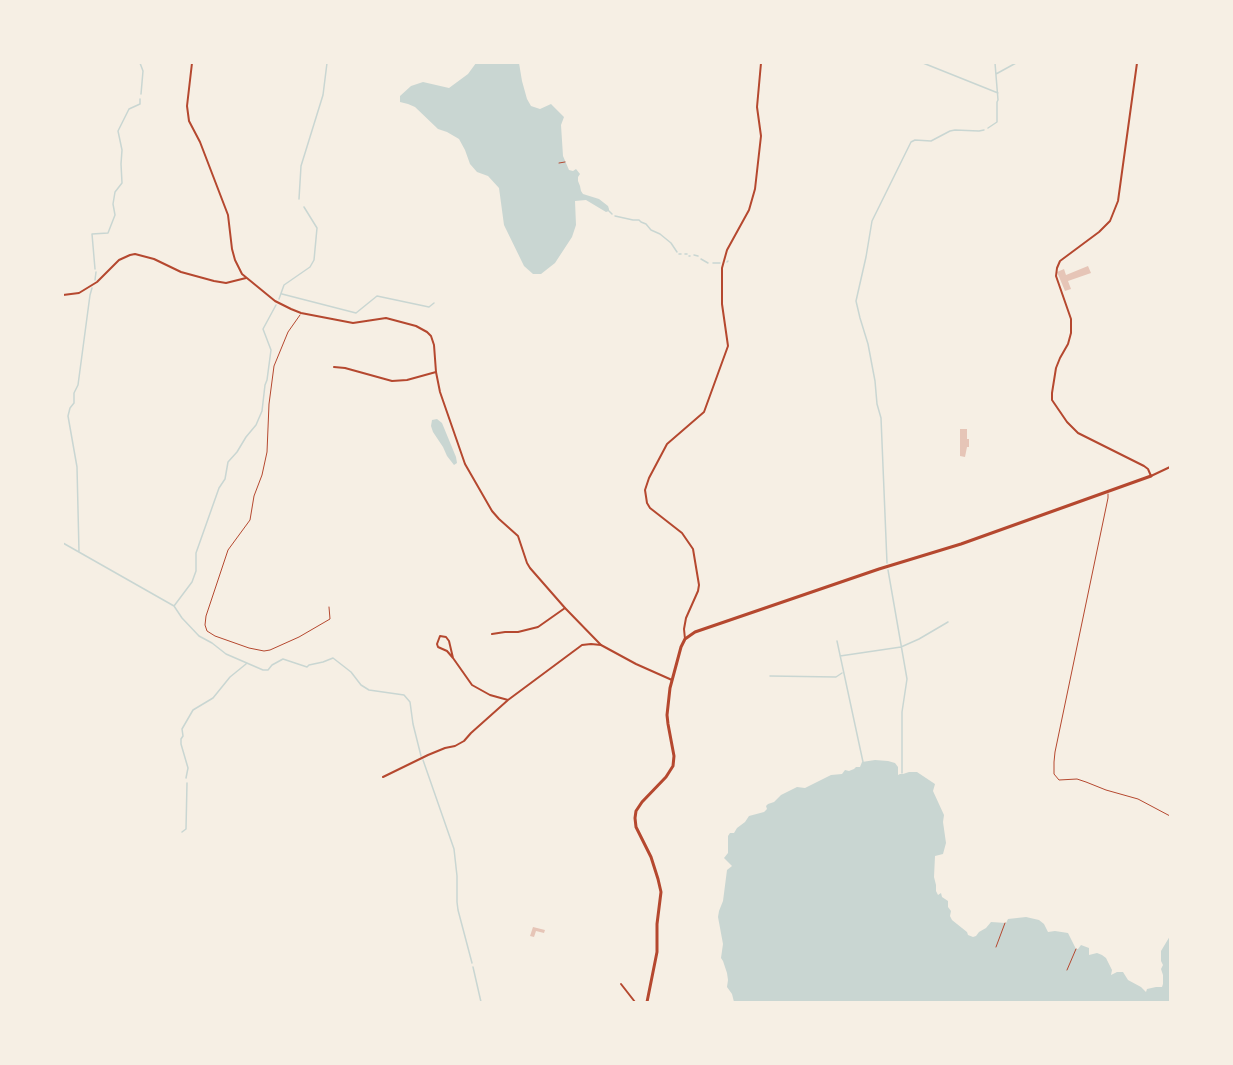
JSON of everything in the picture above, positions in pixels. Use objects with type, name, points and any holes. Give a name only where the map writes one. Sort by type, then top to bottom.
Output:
[{"type":"main road","points":[[647,1002],[657,952],[657,924],[661,892],[651,856],[636,827],[634,818],[642,801],[666,777],[673,766],[674,756],[667,715],[672,680],[685,639],[695,632],[879,569],[955,546],[1151,476]]},
{"type":"street","points":[[192,63],[187,106],[189,121],[220,191],[228,215],[235,260],[246,278],[275,301],[301,313],[353,323],[386,318],[427,332],[433,340],[436,372],[448,417],[468,471],[492,511],[518,536],[530,568],[601,645],[672,680]]},
{"type":"street","points":[[685,639],[686,618],[699,585],[693,549],[682,533],[650,508],[645,490],[648,478],[667,444],[704,412],[728,346],[722,304],[722,268],[727,250],[749,210],[755,189],[761,136],[757,107],[762,63]]},
{"type":"street","points":[[1137,63],[1118,201],[1110,220],[1099,232],[1060,261],[1057,268],[1056,276],[1071,319],[1071,333],[1056,368],[1052,393],[1053,404],[1078,433],[1144,466],[1151,476],[1170,467]]},
{"type":"street","points":[[63,295],[79,293],[97,282],[119,260],[135,254],[154,259],[181,272],[214,281],[226,283],[246,278]]},
{"type":"street","points":[[334,367],[393,381],[407,380],[436,372]]},
{"type":"street","points":[[492,634],[518,632],[538,627],[565,608]]},
{"type":"street","points":[[453,658],[449,641],[446,637],[440,636],[438,647],[447,651],[472,685],[490,695],[508,700]]},
{"type":"street","points":[[383,777],[445,748],[456,746],[508,700],[582,645],[601,645]]},
{"type":"street","points":[[621,984],[635,1002]]},
{"type":"lane","points":[[301,313],[288,332],[274,366],[269,404],[267,452],[254,496],[250,520],[228,550],[206,616],[206,625],[207,630],[215,636],[264,651],[299,637],[330,619],[329,607]]},
{"type":"lane","points":[[1108,492],[1055,752],[1054,774],[1059,780],[1077,779],[1138,800],[1170,816]]},
{"type":"path","points":[[559,164],[565,162]]},
{"type":"path","points":[[996,947],[1005,923]]},
{"type":"path","points":[[1067,970],[1076,950]]},
{"type":"shaded area","points":[[476,63],[519,63],[527,99],[531,106],[540,109],[551,104],[564,117],[561,125],[563,156],[569,170],[576,169],[580,174],[578,181],[581,191],[583,194],[599,199],[609,209],[606,212],[586,200],[575,201],[576,225],[572,237],[555,263],[541,274],[533,274],[524,266],[504,225],[499,188],[488,176],[477,172],[470,164],[459,139],[438,129],[415,107],[400,102],[400,96],[411,86],[423,82],[449,88],[468,74]]},
{"type":"shaded area","points":[[437,419],[442,423],[456,457],[457,463],[454,465],[433,432],[432,420]]},
{"type":"shaded area","points":[[875,760],[895,763],[898,767],[898,775],[917,772],[935,784],[933,791],[944,815],[946,843],[943,854],[935,856],[936,891],[948,901],[952,920],[968,935],[976,936],[991,922],[1006,923],[1008,919],[1026,917],[1039,920],[1048,932],[1068,933],[1076,949],[1081,945],[1089,948],[1089,955],[1097,953],[1102,955],[1112,970],[1111,975],[1123,972],[1128,980],[1146,992],[1147,989],[1162,987],[1161,951],[1170,936],[1170,1002],[734,1002],[727,987],[727,973],[721,958],[723,944],[718,917],[723,901],[727,870],[732,866],[724,858],[728,853],[728,836],[734,833],[749,816],[764,812],[768,804],[781,795],[797,787],[805,788],[831,775],[842,774],[845,770],[860,767],[862,762]]},
{"type":"building","points":[[1088,266],[1091,273],[1068,281],[1071,289],[1065,291],[1057,272],[1064,269],[1066,275]]},
{"type":"building","points":[[960,429],[967,429],[967,439],[969,439],[965,457],[960,456]]},
{"type":"building","points":[[533,927],[545,930],[544,933],[536,931],[534,937],[530,936]]},
{"type":"waterway","points":[[140,63],[143,71],[141,94]]},
{"type":"waterway","points":[[299,199],[301,166],[323,95],[327,63]]},
{"type":"waterway","points":[[923,63],[998,93]]},
{"type":"waterway","points":[[988,128],[997,122],[995,63]]},
{"type":"waterway","points":[[996,74],[1016,63]]},
{"type":"waterway","points":[[95,269],[92,234],[108,233],[115,215],[113,204],[115,192],[122,183],[122,150],[118,131],[129,109],[140,104],[140,99]]},
{"type":"waterway","points":[[887,563],[881,418],[868,344],[856,301],[872,221],[911,142],[931,141],[955,130],[984,130]]},
{"type":"waterway","points":[[279,299],[284,285],[310,267],[314,260],[317,228],[304,207]]},
{"type":"waterway","points":[[609,211],[612,214]]},
{"type":"waterway","points":[[615,216],[639,220],[646,224],[671,243],[677,252]]},
{"type":"waterway","points":[[694,255],[698,256]]},
{"type":"waterway","points":[[701,259],[708,263]]},
{"type":"waterway","points":[[713,263],[720,263]]},
{"type":"waterway","points":[[95,280],[96,272]]},
{"type":"waterway","points":[[79,552],[77,467],[68,416],[78,385],[92,288]]},
{"type":"waterway","points":[[282,294],[356,313],[377,296],[429,307],[434,303]]},
{"type":"waterway","points":[[174,606],[192,582],[196,571],[196,553],[219,488],[225,479],[228,462],[256,425],[262,411],[271,350],[263,329],[276,305]]},
{"type":"waterway","points":[[1170,334],[1170,352]]},
{"type":"waterway","points":[[63,543],[174,606],[199,636],[226,654],[263,670],[268,670],[283,659],[307,667],[333,658],[369,690],[404,695],[410,702],[421,756]]},
{"type":"waterway","points":[[888,570],[907,679],[902,712],[902,773]]},
{"type":"waterway","points":[[840,656],[901,647],[948,622]]},
{"type":"waterway","points":[[837,641],[863,762]]},
{"type":"waterway","points":[[186,778],[188,768],[181,744],[182,729],[193,710],[213,698],[230,677],[246,664]]},
{"type":"waterway","points":[[770,676],[836,677],[842,673]]},
{"type":"waterway","points":[[423,760],[454,849],[458,910],[472,963]]},
{"type":"waterway","points":[[182,832],[186,829],[187,783]]},
{"type":"waterway","points":[[473,967],[481,1002]]}]
